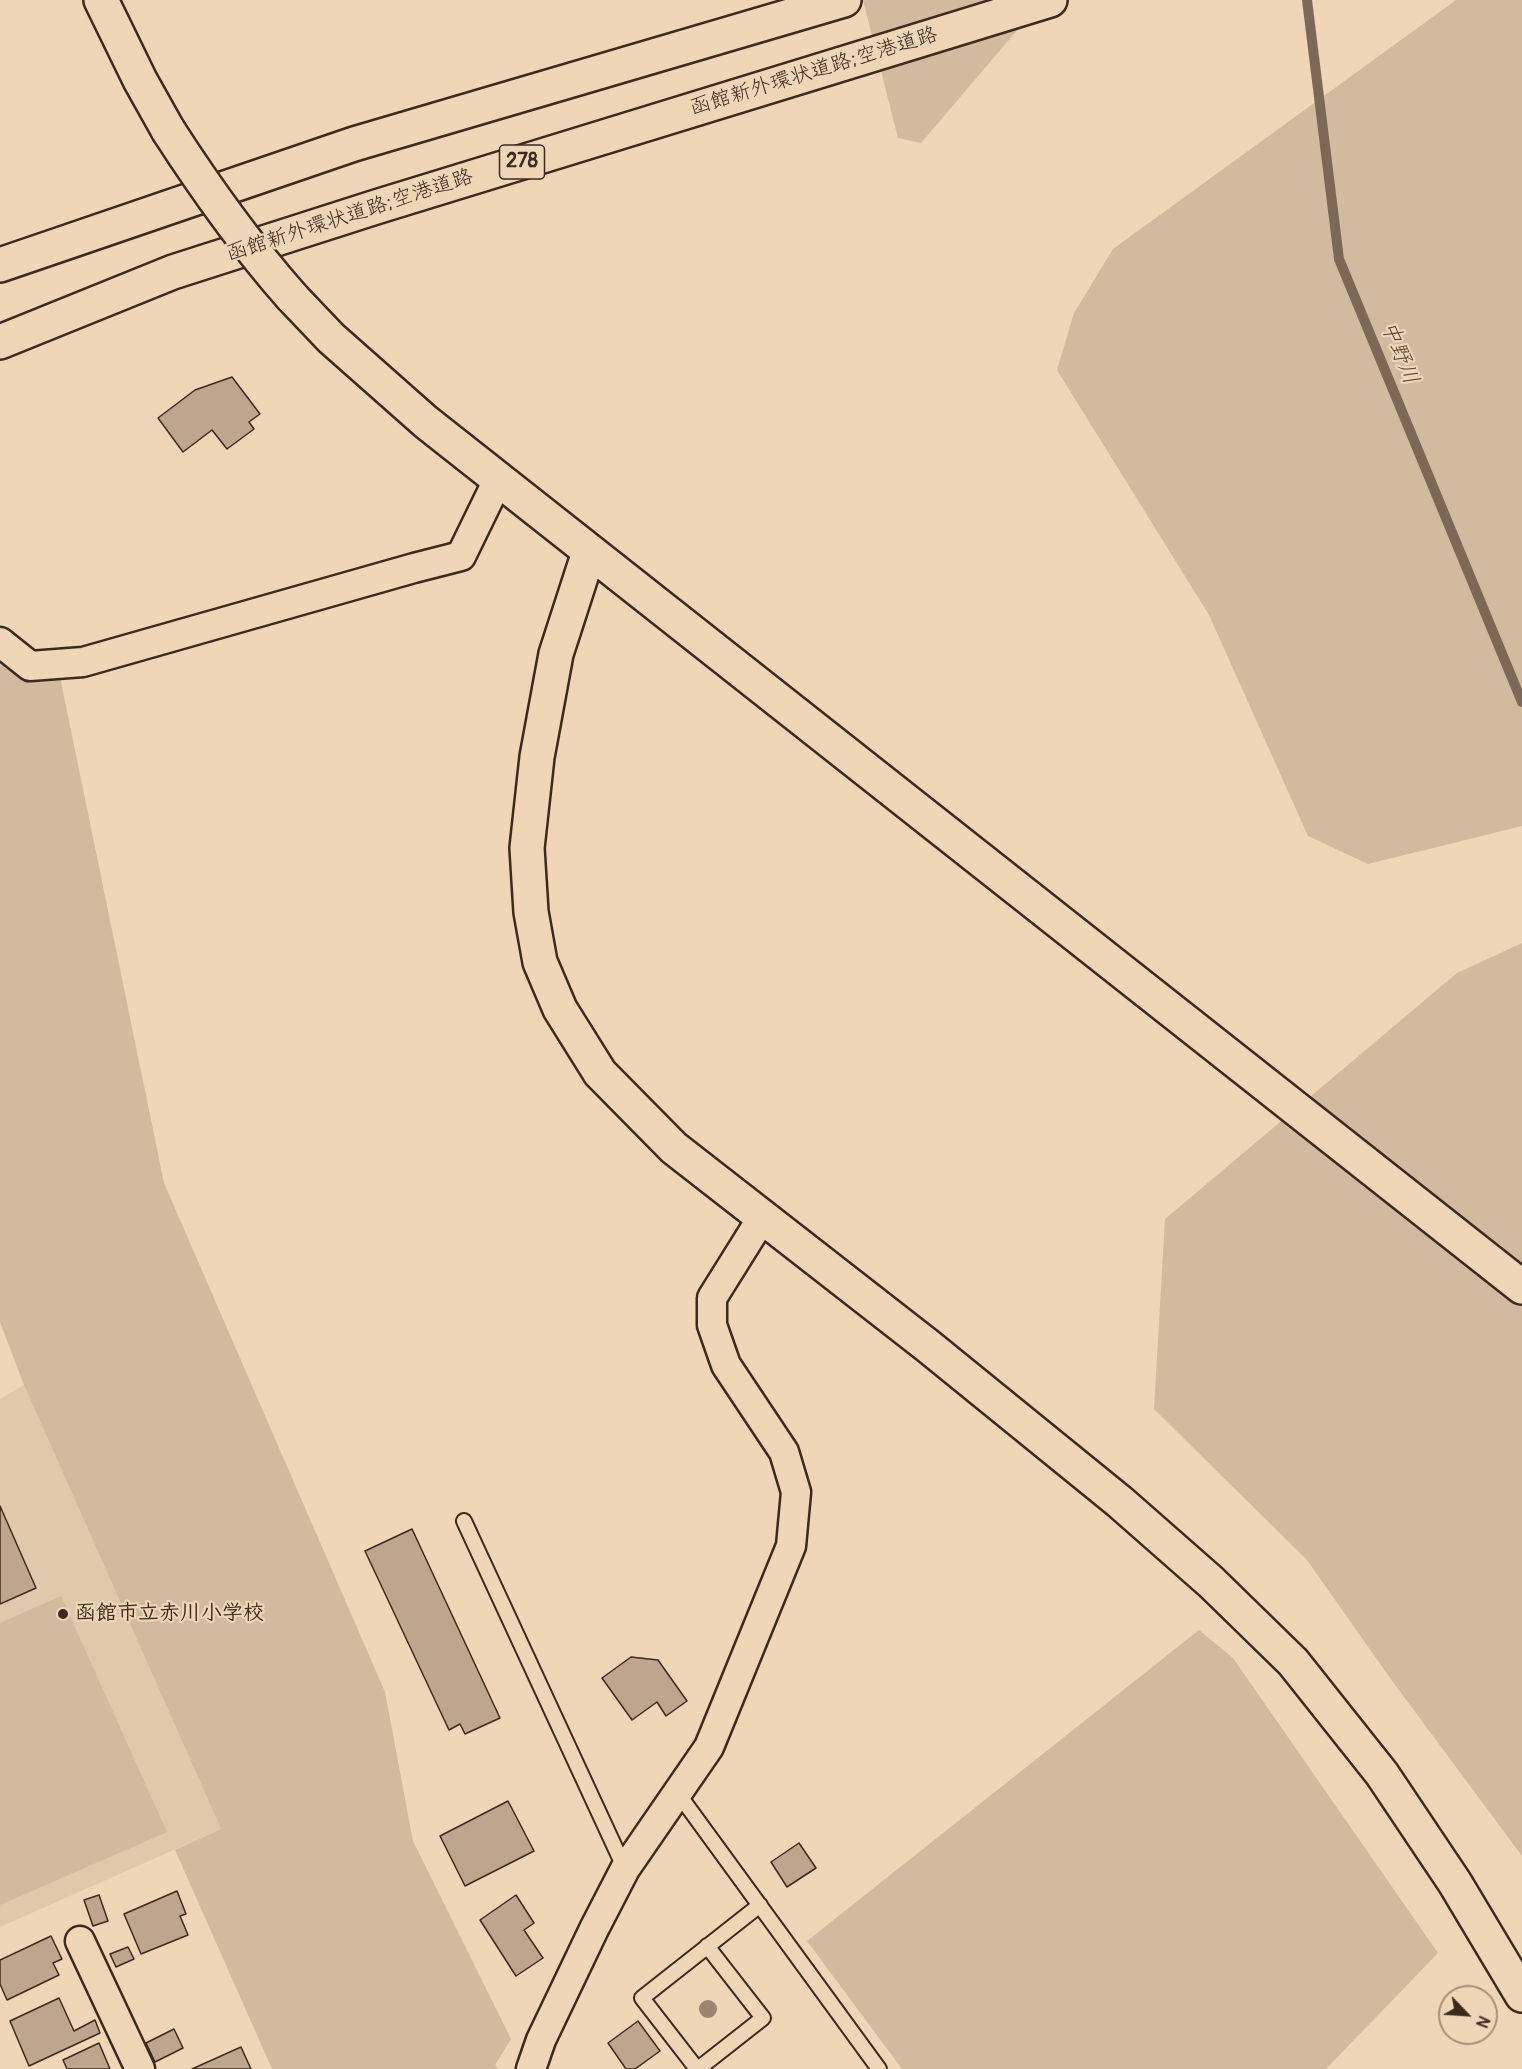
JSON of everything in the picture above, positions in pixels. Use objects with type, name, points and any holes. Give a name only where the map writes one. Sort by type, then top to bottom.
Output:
[{"type":"main road","points":[[101,0],[140,80],[168,130],[226,216],[258,258],[331,338],[426,422],[498,480],[1522,1287]]},
{"type":"main road","points":[[0,265],[354,144],[844,0]]},
{"type":"main road","name":"函館新外環状道路;空港道路","points":[[0,342],[173,272],[376,207],[1050,0]]},
{"type":"main road","points":[[589,552],[556,654],[537,757],[527,848],[531,912],[540,962],[560,1009],[600,1073],[674,1148],[928,1346],[1120,1502],[1211,1582],[1293,1662],[1382,1774],[1455,1883],[1522,1995]]},
{"type":"street","points":[[0,642],[30,666],[83,662],[414,567],[460,556],[498,480]]},
{"type":"street","points":[[531,2069],[541,2040],[625,1869],[709,1747],[791,1546],[796,1492],[784,1452],[726,1365],[712,1325],[712,1298],[762,1218]]},
{"type":"street","points":[[80,1941],[140,2069]]},
{"type":"lane","points":[[464,1521],[625,1869]]},
{"type":"lane","points":[[677,1792],[879,2069]]},
{"type":"lane","points":[[707,1946],[763,2018],[698,2069],[642,1998],[707,1946],[759,1905]]},
{"type":"shaded area","points":[[863,0],[1043,0],[921,143],[898,138]]},
{"type":"shaded area","points":[[1456,0],[1522,0],[1522,826],[1368,864],[1308,836],[1209,615],[1057,370],[1074,313],[1113,249]]},
{"type":"shaded area","points":[[0,656],[60,677],[164,1183],[385,1692],[413,1841],[511,2039],[495,2065],[498,2069],[272,2069],[175,1850],[221,1829],[24,1385],[0,1322]]},
{"type":"shaded area","points":[[1522,943],[1522,1856],[1390,1678],[1307,1560],[1154,1409],[1165,1219],[1457,973]]},
{"type":"shaded area","name":"函館市立赤川小学校","points":[[24,1385],[221,1829],[0,1927],[0,1399]]},
{"type":"shaded area","points":[[61,1596],[167,1832],[0,1905],[0,1623]]},
{"type":"shaded area","points":[[1199,1630],[1233,1658],[1438,1953],[1326,2069],[902,2069],[807,1941]]},
{"type":"building","points":[[232,377],[260,414],[249,422],[254,429],[227,449],[212,430],[183,452],[158,418],[195,390]]},
{"type":"building","points":[[0,1506],[36,1588],[0,1604]]},
{"type":"building","points":[[412,1529],[500,1718],[465,1734],[460,1724],[449,1730],[365,1551]]},
{"type":"building","points":[[631,1657],[658,1660],[687,1701],[666,1716],[657,1702],[632,1720],[602,1678]]},
{"type":"building","points":[[508,1801],[534,1851],[465,1886],[440,1836]]},
{"type":"building","points":[[799,1843],[816,1868],[787,1887],[771,1862]]},
{"type":"building","points":[[177,1891],[186,1914],[180,1916],[188,1935],[141,1954],[124,1914]]},
{"type":"building","points":[[99,1895],[108,1921],[93,1926],[84,1900]]},
{"type":"building","points":[[516,1895],[534,1923],[524,1930],[543,1958],[516,1976],[480,1920]]},
{"type":"building","points":[[51,1936],[62,1959],[53,1963],[59,1975],[7,2000],[0,1984],[0,1960]]},
{"type":"building","points":[[128,1947],[134,1959],[116,1967],[110,1954]]},
{"type":"building","points":[[59,1998],[74,2031],[95,2020],[100,2033],[29,2066],[10,2021]]},
{"type":"building","points":[[638,2021],[660,2051],[635,2069],[626,2069],[608,2043]]},
{"type":"building","points":[[174,2029],[183,2048],[155,2062],[146,2043]]},
{"type":"building","points":[[99,2043],[110,2069],[67,2069],[63,2060]]},
{"type":"building","points":[[241,2047],[251,2069],[192,2069]]},
{"type":"waterway","name":"中野川","points":[[1307,0],[1339,259],[1522,702]]},
{"type":"place","name":"函館市立赤川小学校","points":[[63,1614]]}]
